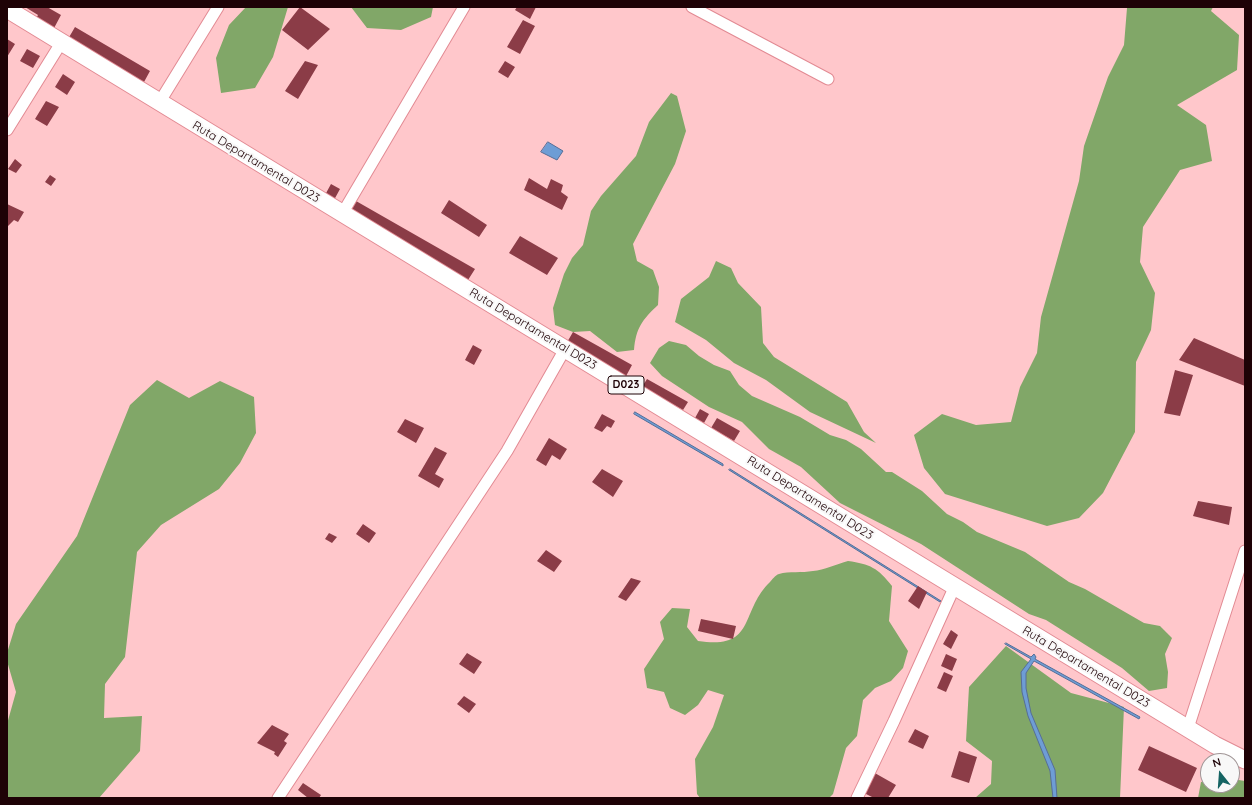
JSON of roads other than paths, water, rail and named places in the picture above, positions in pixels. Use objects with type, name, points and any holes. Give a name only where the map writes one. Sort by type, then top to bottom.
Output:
[{"type":"main road","name":"Ruta Departamental D023","points":[[7,10],[565,348],[954,588],[1188,728],[1245,760]]},
{"type":"street","points":[[159,103],[218,7]]},
{"type":"street","points":[[342,214],[464,7]]},
{"type":"street","points":[[692,7],[828,79]]},
{"type":"street","points":[[7,130],[61,43]]},
{"type":"street","points":[[278,798],[507,451],[565,348]]},
{"type":"street","points":[[1188,728],[1245,551]]},
{"type":"street","points":[[857,798],[894,722],[954,588]]},
{"type":"water","points":[[548,142],[563,151],[557,160],[541,152]]},
{"type":"water","points":[[635,412],[723,464],[723,466],[634,414]]},
{"type":"water","points":[[730,469],[941,601],[940,602],[729,470]]},
{"type":"water","points":[[1006,643],[1031,657],[1034,654],[1036,657],[1035,659],[1140,717],[1139,719],[1034,661],[1026,673],[1026,688],[1031,713],[1055,770],[1057,798],[1053,798],[1050,771],[1028,716],[1022,692],[1021,672],[1031,659],[1005,644]]}]
